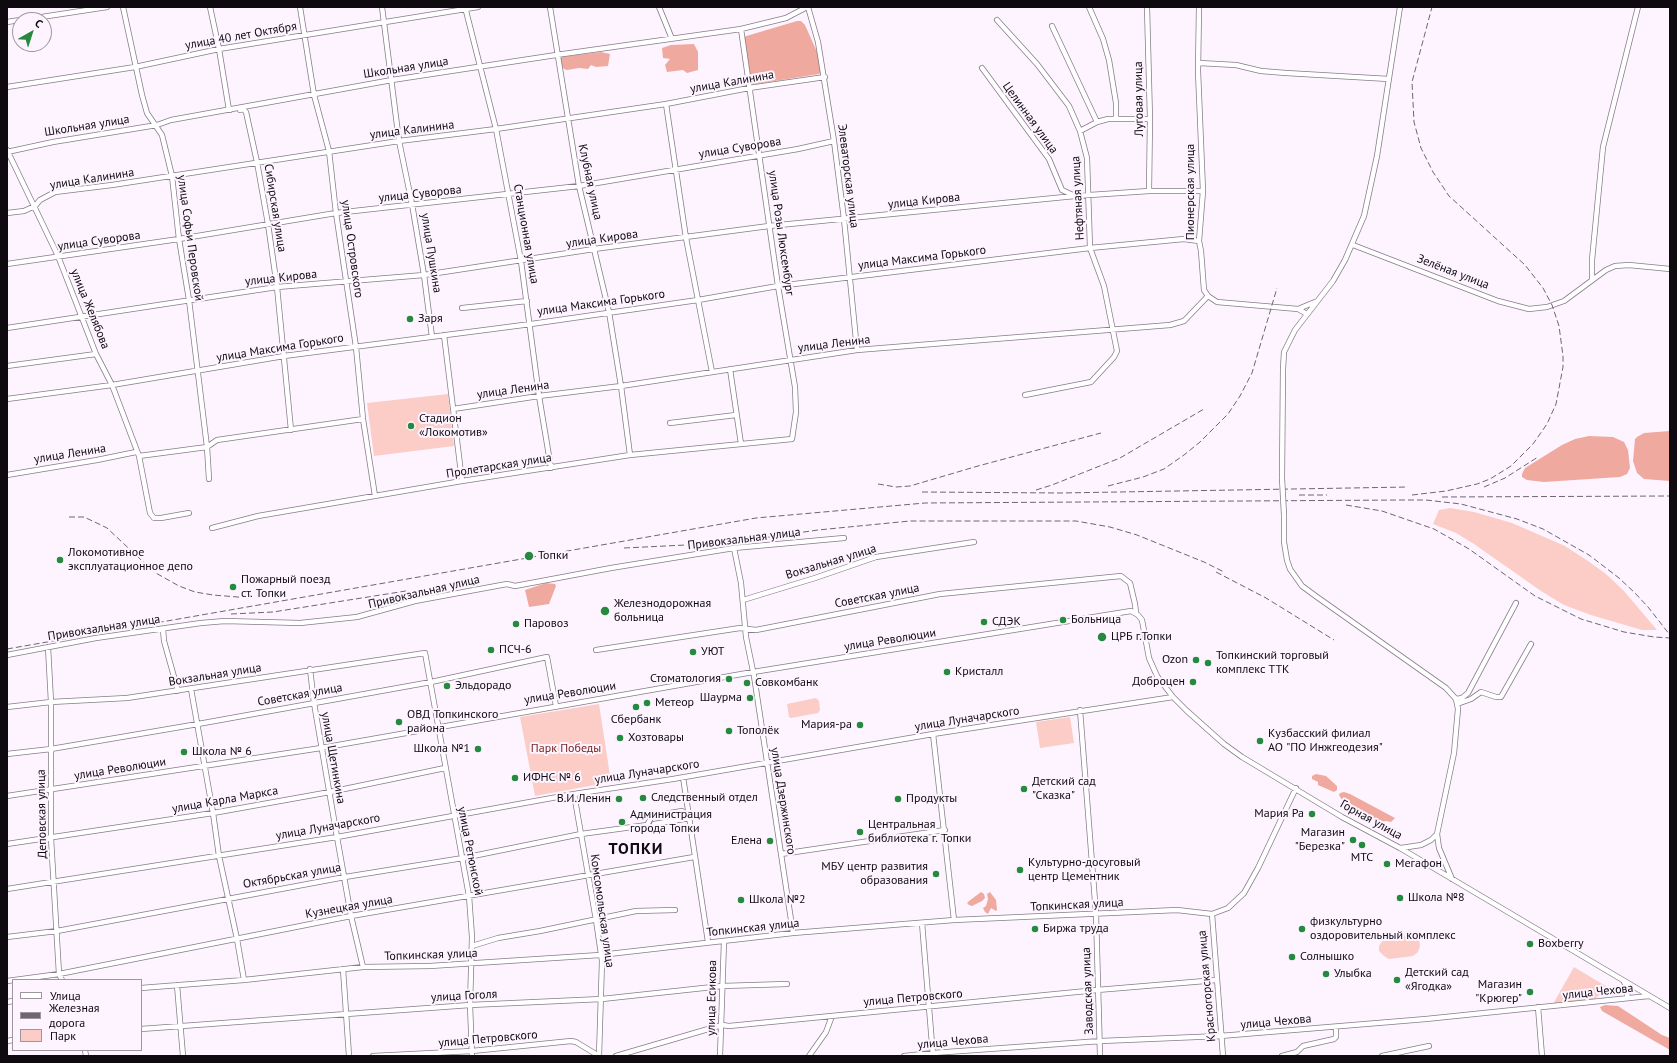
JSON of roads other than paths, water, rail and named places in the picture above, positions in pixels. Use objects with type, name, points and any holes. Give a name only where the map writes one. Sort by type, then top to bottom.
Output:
[{"type":"street","points":[[52,15],[107,7]]},
{"type":"street","name":"улица Софьи Перовской","points":[[123,7],[135,67],[147,113],[157,125],[166,147],[172,176],[179,239],[189,300],[207,448],[209,479]]},
{"type":"street","points":[[210,7],[220,49],[229,110]]},
{"type":"street","name":"улица Островского","points":[[300,7],[314,94],[329,151],[336,214],[356,347],[363,419],[375,496]]},
{"type":"street","name":"улица Пушкина","points":[[382,7],[399,141],[412,204],[424,275],[432,337]]},
{"type":"street","name":"улица 40 лет Октября","points":[[7,87],[135,67],[220,49],[305,34],[478,7]]},
{"type":"street","name":"Клубная улица","points":[[550,7],[556,55],[579,186],[609,312],[630,455]]},
{"type":"street","points":[[659,7],[672,39]]},
{"type":"street","name":"Школьная улица","points":[[7,152],[53,142],[157,125],[171,120],[392,80],[479,66],[741,29],[786,18],[808,7]]},
{"type":"street","name":"Элеваторская улица","points":[[808,7],[818,42],[825,77],[844,219],[857,350]]},
{"type":"street","points":[[1089,7],[1103,39],[1109,60],[1116,103],[1116,118]]},
{"type":"street","name":"Луговая улица","points":[[1147,7],[1150,119],[1149,191]]},
{"type":"street","name":"Пионерская улица","points":[[1199,7],[1200,63],[1198,71],[1203,191],[1199,240],[1204,284],[1208,296]]},
{"type":"street","points":[[1400,7],[1368,205],[1353,245],[1339,272],[1290,338],[1284,352],[1282,370],[1282,478],[1284,542],[1290,569],[1302,586],[1446,688],[1457,702],[1454,753],[1437,834],[1439,848],[1452,879]]},
{"type":"street","points":[[1592,280],[1592,260],[1604,147],[1638,7]]},
{"type":"street","name":"Станционная улица","points":[[466,8],[479,66],[496,129],[522,261],[551,468]]},
{"type":"street","name":"Нефтяная улица","points":[[997,20],[1037,64],[1069,106],[1080,131],[1087,158],[1090,248],[1104,286],[1114,329],[1117,351],[1091,382],[1025,395]]},
{"type":"street","points":[[1052,26],[1097,122]]},
{"type":"street","name":"улица Розы Люксембург","points":[[741,29],[778,286],[795,387],[796,412],[792,439]]},
{"type":"street","points":[[1200,63],[1236,65],[1261,71],[1389,79]]},
{"type":"street","name":"Целинная улица","points":[[982,68],[1049,159],[1062,190],[1075,196]]},
{"type":"street","name":"улица Калинина","points":[[7,213],[24,211],[35,206],[40,200],[55,192],[172,176],[329,151],[496,129],[666,104],[749,88],[825,77]]},
{"type":"street","points":[[666,104],[677,169],[686,238],[712,372]]},
{"type":"street","name":"Сибирская улица","points":[[229,110],[243,110],[246,112],[257,162],[277,288],[291,430]]},
{"type":"street","points":[[1080,131],[1097,122],[1116,118],[1150,119]]},
{"type":"street","name":"улица Суворова","points":[[7,264],[336,214],[412,204],[508,195],[579,186],[798,149],[834,141]]},
{"type":"street","name":"улица Желябова","points":[[7,152],[35,206],[58,256],[96,354],[112,385],[138,454],[150,513],[154,518],[189,513]]},
{"type":"street","name":"улица Кирова","points":[[7,328],[277,288],[424,275],[594,249],[769,226],[1075,196],[1149,191],[1203,191]]},
{"type":"street","name":"улица Максима Горького","points":[[7,399],[112,385],[284,356],[531,324],[698,300],[778,286],[1090,248],[1184,239],[1199,240]]},
{"type":"street","name":"Зелёная улица","points":[[1353,245],[1511,305],[1529,309],[1547,307],[1567,298],[1606,270],[1622,265],[1670,269]]},
{"type":"street","points":[[1208,296],[1214,301],[1221,303],[1298,309],[1307,314]]},
{"type":"street","name":"улица Ленина","points":[[453,409],[621,386],[857,350],[1181,323],[1188,318],[1208,296]]},
{"type":"street","points":[[462,308],[527,301]]},
{"type":"street","points":[[1298,309],[1317,301]]},
{"type":"street","points":[[444,335],[462,481]]},
{"type":"street","points":[[7,366],[96,354]]},
{"type":"street","points":[[730,369],[741,444]]},
{"type":"street","points":[[670,423],[736,415]]},
{"type":"street","name":"улица Ленина","points":[[7,475],[138,454],[207,448],[217,440],[363,419]]},
{"type":"street","name":"Пролетарская улица","points":[[212,528],[258,516],[462,481],[630,455],[792,439]]},
{"type":"street","name":"Привокзальная улица","points":[[7,655],[163,629],[225,621],[300,623],[357,617],[415,602],[507,584],[516,586],[612,568],[734,548],[844,538]]},
{"type":"street","name":"Вокзальная улица","points":[[743,600],[815,578],[876,557],[974,542]]},
{"type":"street","name":"улица Дзержинского","points":[[734,548],[743,600],[745,629],[793,933]]},
{"type":"street","name":"Советская улица","points":[[596,650],[740,628],[756,630],[940,594],[1121,576],[1130,583],[1136,613]]},
{"type":"street","points":[[1457,702],[1468,693],[1516,603]]},
{"type":"street","name":"улица Революции","points":[[7,796],[321,748],[753,672],[1128,611],[1136,613]]},
{"type":"street","name":"Горная улица","points":[[1136,613],[1142,620],[1151,664],[1157,676],[1173,697],[1224,744],[1242,757],[1296,788],[1342,817],[1400,848],[1670,1008]]},
{"type":"street","points":[[163,629],[164,641],[178,691]]},
{"type":"street","points":[[1457,702],[1471,700],[1481,692],[1496,698],[1501,697],[1531,644]]},
{"type":"street","name":"Деповская улица","points":[[48,647],[51,702],[51,838],[59,974],[62,979]]},
{"type":"street","name":"Вокзальная улица","points":[[7,707],[51,702],[127,698],[310,669],[425,653]]},
{"type":"street","name":"улица Ретюнской","points":[[425,653],[445,768],[470,896],[472,946],[470,1005],[472,1054]]},
{"type":"street","name":"Советская улица","points":[[7,754],[51,749],[198,724],[431,682],[547,657],[556,706]]},
{"type":"street","name":"улица Щетинкина","points":[[310,669],[321,748],[351,916],[363,967]]},
{"type":"street","points":[[191,689],[205,765],[219,856],[237,939],[244,980]]},
{"type":"street","name":"улица Луначарского","points":[[7,889],[337,837],[574,794],[683,777],[933,734],[1080,710],[1173,697]]},
{"type":"street","name":"Заводская улица","points":[[1080,710],[1096,914],[1097,990],[1101,1041],[1100,1056]]},
{"type":"street","points":[[933,734],[954,920]]},
{"type":"street","name":"улица Карла Маркса","points":[[7,844],[213,813],[330,792],[445,768]]},
{"type":"street","points":[[683,777],[708,942]]},
{"type":"street","points":[[1212,914],[1228,908],[1244,893],[1258,868],[1296,788]]},
{"type":"street","name":"Комсомольская улица","points":[[574,794],[602,961],[599,1056]]},
{"type":"street","name":"Октябрьская улица","points":[[7,937],[57,931],[228,898],[463,858],[581,834],[647,825],[652,816],[682,811]]},
{"type":"street","points":[[654,824],[690,818]]},
{"type":"street","points":[[781,854],[945,830]]},
{"type":"street","points":[[1400,848],[1421,845],[1431,840],[1437,834]]},
{"type":"street","name":"Кузнецкая улица","points":[[22,979],[59,974],[351,916],[694,857]]},
{"type":"street","name":"Топкинская улица","points":[[472,946],[498,938],[540,932],[636,911],[675,910]]},
{"type":"street","name":"Топкинская улица","points":[[142,988],[244,980],[363,967],[472,964],[600,955],[793,933],[954,920],[1177,910],[1212,914]]},
{"type":"street","name":"Красногорская улица","points":[[1212,914],[1220,1036],[1223,1056]]},
{"type":"street","points":[[922,923],[933,1054]]},
{"type":"street","name":"улица Есикова","points":[[720,1056],[724,941]]},
{"type":"street","points":[[343,969],[349,1056]]},
{"type":"street","name":"улица Петровского","points":[[616,1056],[722,1025],[730,1026],[1097,990],[1216,980]]},
{"type":"street","points":[[1623,980],[1628,989],[1627,998]]},
{"type":"street","name":"улица Гоголя","points":[[142,1029],[346,1013],[470,1005],[602,999],[722,986],[788,984]]},
{"type":"street","points":[[176,985],[181,1025],[182,1056]]},
{"type":"street","points":[[1627,998],[1637,989]]},
{"type":"street","name":"улица Чехова","points":[[904,1056],[1101,1041],[1220,1036],[1336,1027],[1649,996]]},
{"type":"street","points":[[1538,1007],[1540,1056]]},
{"type":"street","points":[[809,1056],[826,1032],[832,1016]]},
{"type":"street","points":[[1282,1056],[1297,1052],[1303,1046],[1334,1039],[1336,1037],[1336,1027]]},
{"type":"street","name":"улица Петровского","points":[[373,1056],[472,1054],[571,1041],[576,1042],[599,1056]]},
{"type":"street","points":[[1382,1056],[1429,1046]]},
{"type":"railway","points":[[1412,495],[1446,491],[1477,484],[1490,479],[1511,466],[1533,444],[1547,424],[1556,404],[1563,367],[1559,326],[1552,305],[1543,288],[1525,265],[1449,196],[1433,172],[1421,148],[1414,122],[1412,82],[1432,7]]},
{"type":"railway","points":[[1108,486],[1143,477],[1164,469],[1200,442],[1228,414],[1240,396],[1252,373],[1277,288]]},
{"type":"railway","points":[[1036,490],[1120,458],[1204,409]]},
{"type":"railway","points":[[878,484],[896,487],[910,486],[1101,433]]},
{"type":"railway","points":[[1484,487],[1505,478],[1538,457]]},
{"type":"railway","points":[[922,492],[1061,493],[1408,487]]},
{"type":"railway","points":[[1299,495],[1327,495]]},
{"type":"railway","points":[[1442,497],[1670,496]]},
{"type":"railway","points":[[7,649],[756,518],[925,503],[1426,500],[1461,504],[1517,519],[1543,529],[1589,555],[1619,578],[1635,593],[1670,635]]},
{"type":"railway","points":[[1346,505],[1382,511],[1434,529],[1469,549],[1535,596],[1581,619],[1624,632],[1670,638]]},
{"type":"railway","points":[[69,517],[84,517],[107,528],[154,572],[179,586],[195,592],[250,598]]},
{"type":"railway","points":[[624,548],[727,543],[818,530],[910,521],[1076,521],[1110,527],[1137,535],[1204,562],[1224,572]]},
{"type":"railway","points":[[1216,572],[1266,598],[1334,640]]},
{"type":"railway","points":[[231,614],[273,612],[406,591]]},
{"type":"place","name":"Заря","points":[[410,319]]},
{"type":"place","name":"Стадион «Локомотив»","points":[[411,426]]},
{"type":"place","name":"Топки","points":[[529,556]]},
{"type":"place","name":"Локомотивное эксплуатационное депо","points":[[60,560]]},
{"type":"place","name":"Пожарный поезд ст. Топки","points":[[233,587]]},
{"type":"place","name":"Железнодорожная больница","points":[[605,611]]},
{"type":"place","name":"Больница","points":[[1063,620]]},
{"type":"place","name":"СДЭК","points":[[984,622]]},
{"type":"place","name":"Паровоз","points":[[516,624]]},
{"type":"place","name":"ЦРБ г.Топки","points":[[1102,637]]},
{"type":"place","name":"ПСЧ-6","points":[[491,650]]},
{"type":"place","name":"УЮТ","points":[[693,652]]},
{"type":"place","name":"Ozon","points":[[1196,660]]},
{"type":"place","name":"Топкинский торговый комплекс ТТК","points":[[1208,663]]},
{"type":"place","name":"Кристалл","points":[[947,672]]},
{"type":"place","name":"Стоматология","points":[[729,679]]},
{"type":"place","name":"Доброцен","points":[[1193,682]]},
{"type":"place","name":"Совкомбанк","points":[[747,683]]},
{"type":"place","name":"Эльдорадо","points":[[447,686]]},
{"type":"place","name":"Шаурма","points":[[750,698]]},
{"type":"place","name":"Метеор","points":[[647,703]]},
{"type":"place","name":"Сбербанк","points":[[636,707]]},
{"type":"place","name":"ОВД Топкинского района","points":[[399,722]]},
{"type":"place","name":"Мария-ра","points":[[860,725]]},
{"type":"place","name":"Тополёк","points":[[729,731]]},
{"type":"place","name":"Хозтовары","points":[[620,738]]},
{"type":"place","name":"Кузбасский филиал АО \"ПО Инжгеодезия\"","points":[[1260,741]]},
{"type":"place","name":"Школа №1","points":[[478,749]]},
{"type":"place","name":"Школа № 6","points":[[184,752]]},
{"type":"place","name":"ИФНС № 6","points":[[515,778]]},
{"type":"place","name":"Детский сад \"Сказка\"","points":[[1024,789]]},
{"type":"place","name":"Следственный отдел","points":[[643,798]]},
{"type":"place","name":"В.И.Ленин","points":[[619,799]]},
{"type":"place","name":"Продукты","points":[[898,799]]},
{"type":"place","name":"Мария Ра","points":[[1312,814]]},
{"type":"place","name":"Администрация города Топки","points":[[622,822]]},
{"type":"place","name":"Центральная библиотека г. Топки","points":[[860,832]]},
{"type":"place","name":"Магазин \"Березка\"","points":[[1353,840]]},
{"type":"place","name":"Елена","points":[[770,841]]},
{"type":"place","name":"МТС","points":[[1362,845]]},
{"type":"place","name":"Мегафон","points":[[1387,864]]},
{"type":"place","name":"Культурно-досуговый центр Цементник","points":[[1020,870]]},
{"type":"place","name":"МБУ центр развития образования","points":[[936,874]]},
{"type":"place","name":"Школа №8","points":[[1400,898]]},
{"type":"place","name":"Школа №2","points":[[741,900]]},
{"type":"place","name":"Биржа труда","points":[[1035,929]]},
{"type":"place","name":"физкультурно оздоровительный комплекс","points":[[1302,929]]},
{"type":"place","name":"Boxberry","points":[[1530,944]]},
{"type":"place","name":"Солнышко","points":[[1292,957]]},
{"type":"place","name":"Улыбка","points":[[1326,974]]},
{"type":"place","name":"Детский сад «Ягодка»","points":[[1397,980]]},
{"type":"place","name":"Магазин \"Крюгер\"","points":[[1530,992]]},
{"type":"district","name":"ТОПКИ","points":[[636,849]]},
{"type":"park label","name":"Парк Победы","points":[[566,749]]}]
